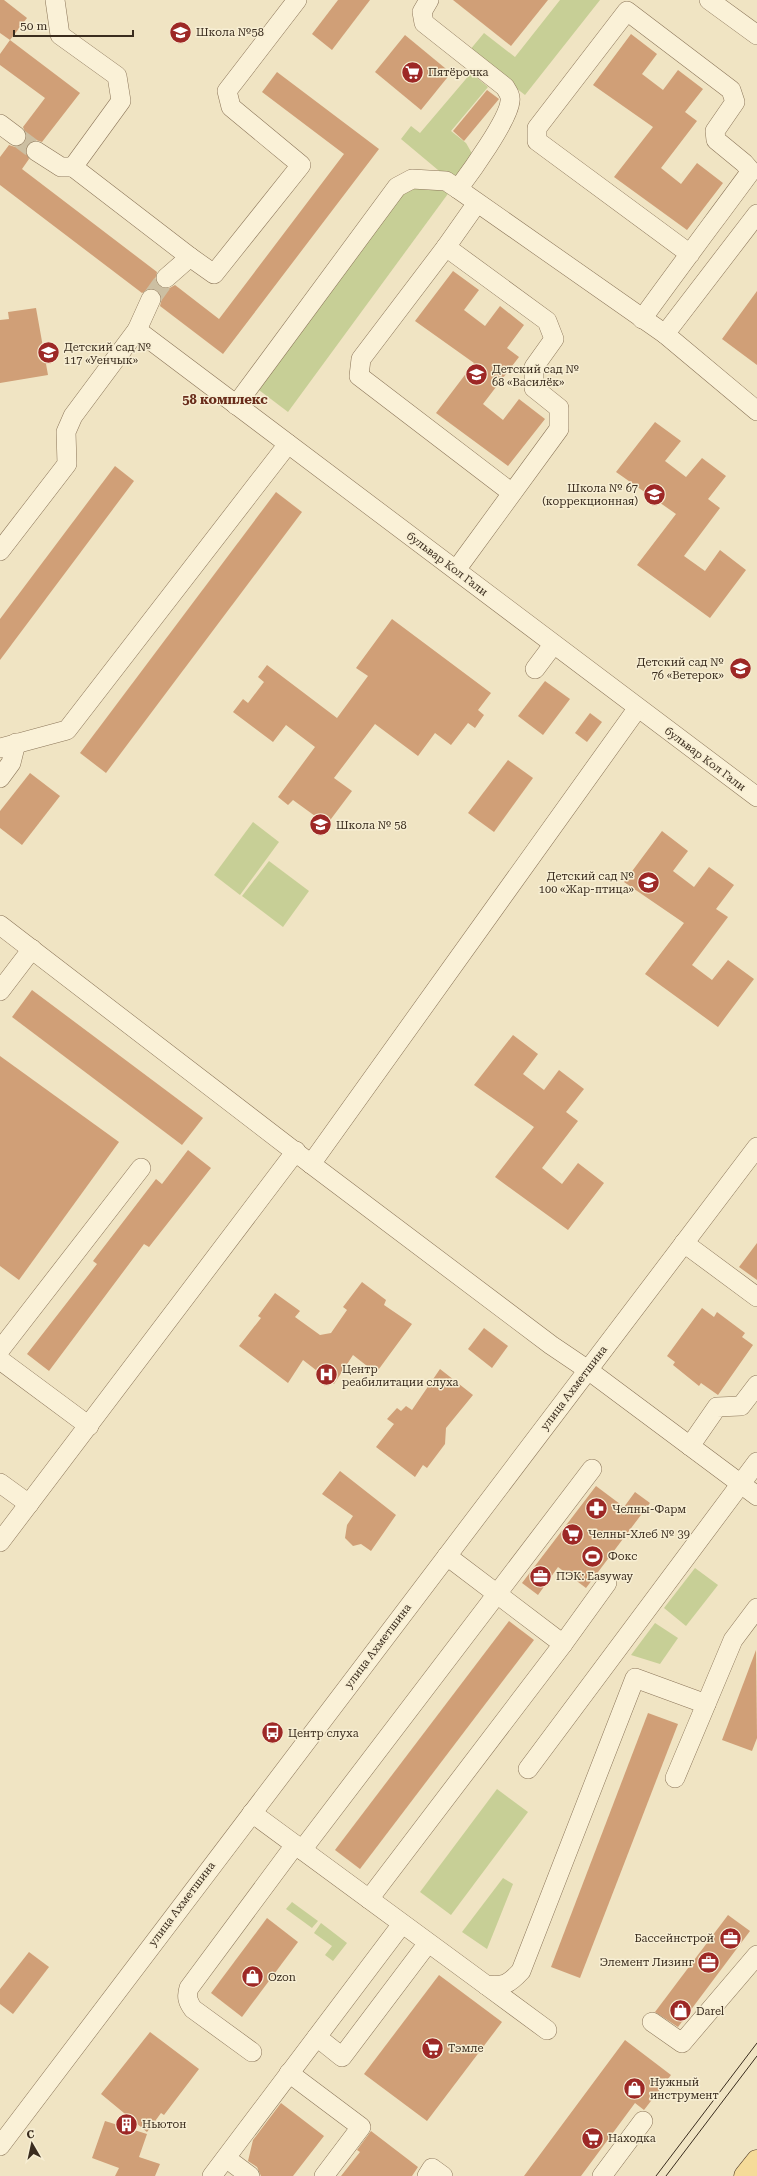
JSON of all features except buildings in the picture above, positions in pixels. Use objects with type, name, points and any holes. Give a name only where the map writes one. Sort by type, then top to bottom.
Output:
[{"type":"main road","points":[[745,2176],[757,2161]]},
{"type":"street","points":[[55,0],[60,35],[117,76],[121,101],[73,167]]},
{"type":"street","points":[[36,150],[61,167],[73,167],[214,274],[301,165],[230,107],[227,91],[297,0]]},
{"type":"street","points":[[429,0],[422,12],[424,22],[505,87],[510,96],[509,106],[490,143],[458,189]]},
{"type":"street","points":[[708,0],[757,35]]},
{"type":"street","points":[[642,319],[690,254],[751,171],[744,163],[716,140],[715,131],[735,102],[731,90],[631,6],[537,128],[537,142],[690,254]]},
{"type":"street","points":[[0,124],[16,136]]},
{"type":"street","points":[[236,404],[397,187],[412,179],[446,182],[458,189],[665,334],[757,411]]},
{"type":"street","points":[[477,203],[446,247],[361,359],[359,376],[512,493]]},
{"type":"street","points":[[665,334],[757,214]]},
{"type":"street","points":[[446,247],[547,321],[554,339],[534,367],[534,388],[559,408],[560,429],[456,570]]},
{"type":"street","points":[[166,278],[190,257]]},
{"type":"street","points":[[0,551],[67,464],[66,432],[73,416],[137,330],[151,299]]},
{"type":"street","name":"бульвар Кол Гали","points":[[137,330],[456,570],[553,645],[757,797]]},
{"type":"street","points":[[0,778],[11,763],[8,745],[67,730],[288,444]]},
{"type":"street","points":[[535,669],[553,645]]},
{"type":"street","points":[[311,1164],[638,709]]},
{"type":"street","points":[[0,925],[311,1164],[551,1345],[588,1370],[757,1496]]},
{"type":"street","points":[[0,991],[32,949]]},
{"type":"street","name":"улица Ахметшина","points":[[0,2146],[757,1147]]},
{"type":"street","points":[[0,1542],[296,1151]]},
{"type":"street","points":[[0,1350],[141,1168]]},
{"type":"street","points":[[684,1243],[757,1297]]},
{"type":"street","points":[[0,1360],[89,1426]]},
{"type":"street","points":[[690,1446],[717,1407],[741,1406],[757,1385]]},
{"type":"street","points":[[528,1768],[757,1462]]},
{"type":"street","points":[[252,2052],[193,2009],[188,2001],[187,1993],[189,1988],[497,1594],[592,1469]]},
{"type":"street","points":[[0,1482],[29,1504]]},
{"type":"street","points":[[447,1556],[563,1644]]},
{"type":"street","points":[[369,1899],[608,1583]]},
{"type":"street","points":[[675,1778],[733,1640],[757,1608]]},
{"type":"street","points":[[486,1985],[498,1986],[512,1982],[521,1971],[635,1678],[706,1704]]},
{"type":"street","points":[[252,1813],[546,2030]]},
{"type":"street","points":[[212,2176],[402,1924]]},
{"type":"street","points":[[316,2037],[342,2057],[428,1943]]},
{"type":"street","points":[[652,2022],[682,2043],[757,1955]]},
{"type":"street","points":[[289,2073],[361,2127],[324,2176]]},
{"type":"street","points":[[602,2176],[643,2120]]},
{"type":"street","points":[[226,2158],[250,2176]]},
{"type":"street","points":[[427,2176],[432,2168],[443,2176]]},
{"type":"green space","points":[[560,0],[600,0],[525,95],[469,51],[484,33],[515,57]]},
{"type":"green space","points":[[471,73],[488,87],[451,131],[466,143],[474,157],[461,175],[444,175],[401,139],[411,126],[420,133]]},
{"type":"green space","points":[[416,185],[450,191],[288,412],[255,387],[401,191]]},
{"type":"green space","points":[[253,822],[279,842],[240,895],[214,875]]},
{"type":"green space","points":[[269,861],[309,891],[283,927],[242,896]]},
{"type":"green space","points":[[695,1568],[718,1585],[686,1626],[664,1608]]},
{"type":"green space","points":[[655,1623],[678,1638],[660,1664],[631,1655]]},
{"type":"green space","points":[[497,1789],[528,1812],[451,1915],[420,1892]]},
{"type":"green space","points":[[503,1878],[513,1884],[487,1949],[462,1932]]},
{"type":"green space","points":[[292,1902],[318,1921],[312,1928],[286,1909]]},
{"type":"green space","points":[[321,1923],[347,1943],[333,1961],[325,1955],[332,1946],[314,1933]]},
{"type":"tunnel","points":[[16,136],[36,151]]},
{"type":"tunnel","points":[[151,299],[166,278]]},
{"type":"tram line","points":[[656,2176],[757,2043]]},
{"type":"tram line","points":[[666,2176],[757,2056]]},
{"type":"place","name":"Школа №58","points":[[180,32]]},
{"type":"place","name":"Пятёрочка","points":[[413,72]]},
{"type":"place","name":"Детский сад № 117 «Уенчык»","points":[[48,353]]},
{"type":"place","name":"Детский сад № 68 «Василёк»","points":[[476,375]]},
{"type":"place","name":"Школа № 67 (коррекционная)","points":[[654,494]]},
{"type":"place","name":"Детский сад № 76 «Ветерок»","points":[[740,668]]},
{"type":"place","name":"Школа № 58","points":[[321,825]]},
{"type":"place","name":"Детский сад № 100 «Жар-птица»","points":[[649,882]]},
{"type":"place","name":"Центр реабилитации слуха","points":[[326,1375]]},
{"type":"place","name":"Челны-Фарм","points":[[597,1509]]},
{"type":"place","name":"Челны-Хлеб № 39","points":[[572,1534]]},
{"type":"place","name":"Фокс","points":[[592,1556]]},
{"type":"place","name":"ПЭК: Easyway","points":[[540,1576]]},
{"type":"place","name":"Центр слуха","points":[[272,1733]]},
{"type":"place","name":"Бассейнстрой","points":[[730,1938]]},
{"type":"place","name":"Элемент Лизинг","points":[[709,1962]]},
{"type":"place","name":"Ozon","points":[[252,1977]]},
{"type":"place","name":"Darel","points":[[680,2011]]},
{"type":"place","name":"Тэмле","points":[[433,2048]]},
{"type":"place","name":"Нужный инструмент","points":[[634,2088]]},
{"type":"place","name":"Ньютон","points":[[127,2124]]},
{"type":"place","name":"Находка","points":[[592,2138]]},
{"type":"district","name":"58 комплекс","points":[[225,399]]}]
